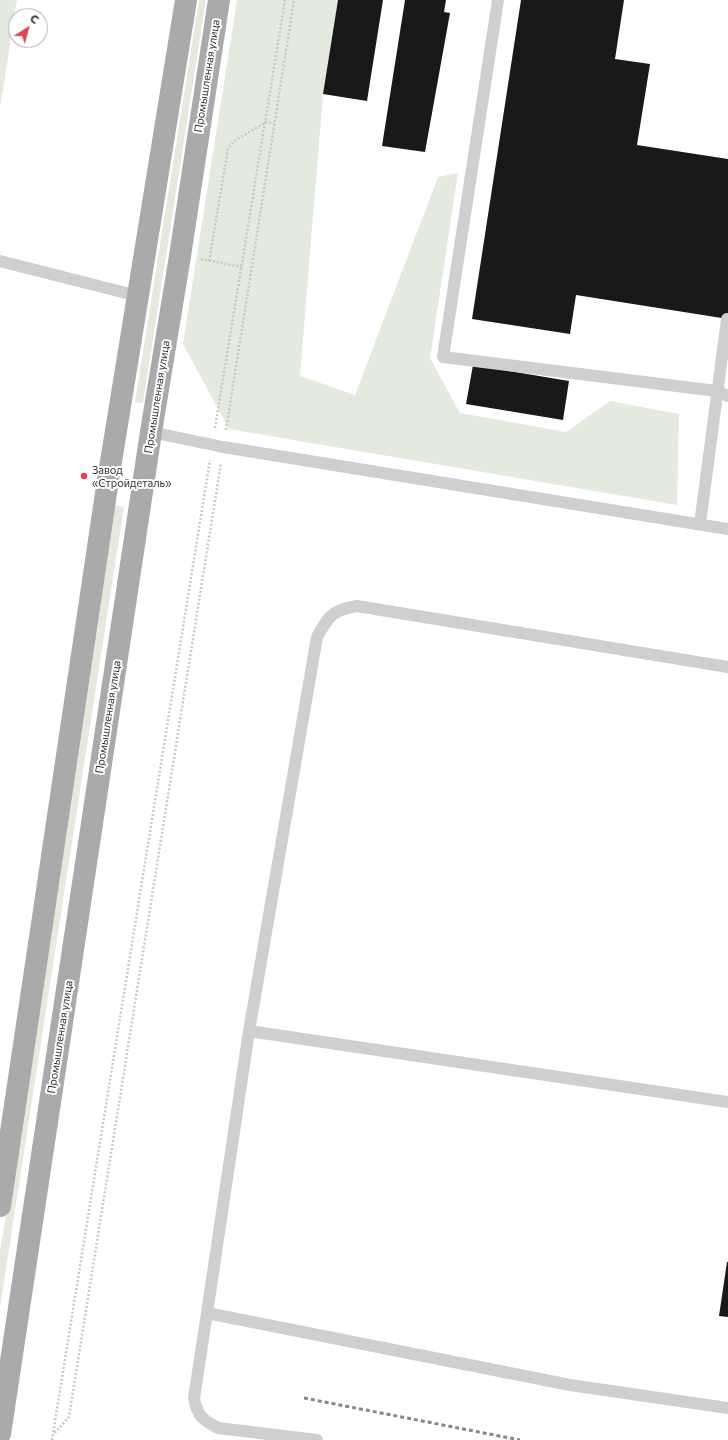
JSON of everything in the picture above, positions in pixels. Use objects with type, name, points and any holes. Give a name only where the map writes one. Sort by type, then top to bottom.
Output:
[{"type":"main road","points":[[0,1206],[117,426],[186,0]]},
{"type":"main road","name":"Промышленная улица","points":[[0,1434],[151,432],[180,256],[219,0]]},
{"type":"main road","points":[[117,426],[151,432]]},
{"type":"lane","points":[[498,0],[443,357],[723,394]]},
{"type":"lane","points":[[0,261],[138,296]]},
{"type":"lane","points":[[700,524],[723,394],[727,319]]},
{"type":"lane","points":[[151,432],[218,446],[728,528]]},
{"type":"lane","points":[[317,1440],[218,1428],[205,1421],[196,1411],[194,1398],[250,1031],[317,637],[326,621],[339,609],[358,606],[728,667]]},
{"type":"lane","points":[[250,1031],[728,1102]]},
{"type":"lane","points":[[207,1313],[570,1385],[728,1408]]},
{"type":"path","points":[[52,1436],[69,1417],[218,446],[242,267],[285,0]]},
{"type":"path","points":[[52,1440],[294,0]]},
{"type":"path","points":[[242,267],[209,261],[228,149],[232,142],[266,122],[274,124]]},
{"type":"shaded area","points":[[0,0],[17,0],[16,8],[8,8],[8,48],[9,48],[0,108]]},
{"type":"shaded area","points":[[199,0],[206,0],[143,403],[135,402]]},
{"type":"shaded area","points":[[237,0],[338,0],[323,94],[300,376],[355,395],[438,177],[458,173],[430,358],[460,413],[566,432],[610,401],[679,414],[677,505],[229,429],[183,344]]},
{"type":"shaded area","points":[[115,505],[124,507],[0,1307],[0,1252]]},
{"type":"building","points":[[338,0],[383,0],[367,101],[323,94]]},
{"type":"building","points":[[405,0],[446,0],[444,12],[450,13],[425,152],[382,146]]},
{"type":"building","points":[[521,0],[624,0],[615,59],[650,64],[637,145],[728,159],[728,319],[576,295],[570,334],[472,319]]},
{"type":"building","points":[[473,365],[569,381],[563,420],[466,404]]},
{"type":"building","points":[[728,1262],[728,1317],[719,1316]]},
{"type":"railway","points":[[304,1398],[520,1440]]},
{"type":"place","name":"Завод «Стройдеталь»","points":[[84,476]]}]
